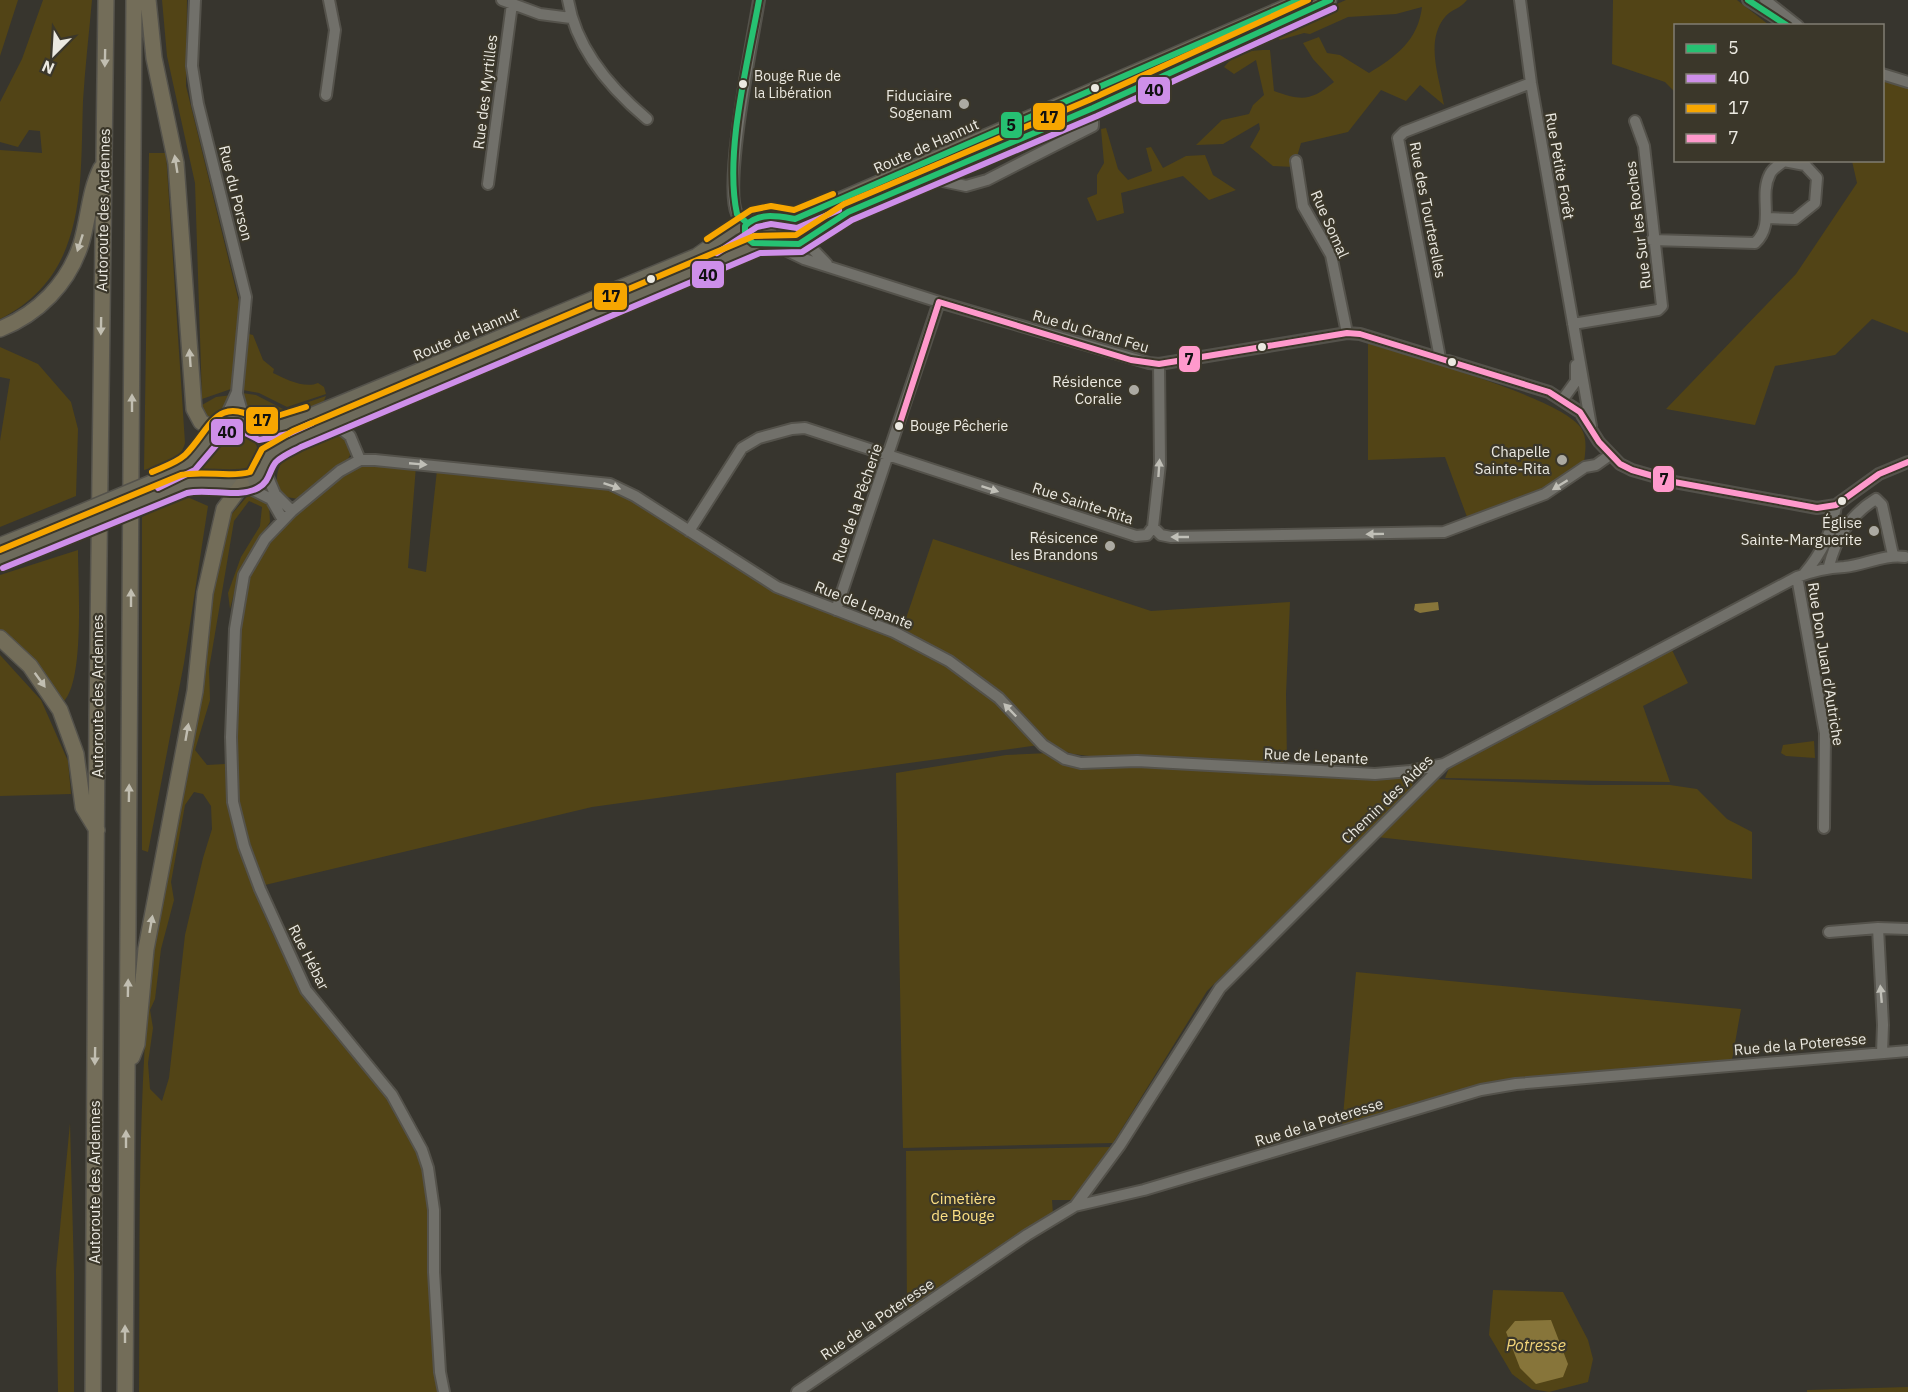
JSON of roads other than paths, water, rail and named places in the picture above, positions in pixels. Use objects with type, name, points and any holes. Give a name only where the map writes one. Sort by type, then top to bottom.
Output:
[{"type":"highway","name":"Autoroute des Ardennes","points":[[93,1392],[106,0]]},
{"type":"highway","name":"Autoroute des Ardennes","points":[[125,1392],[134,0]]},
{"type":"highway","points":[[148,0],[154,58],[176,163],[194,410],[201,422],[218,426]]},
{"type":"highway","points":[[0,329],[31,314],[60,286],[80,245],[92,186],[103,162]]},
{"type":"highway","points":[[127,1068],[137,1044],[146,949],[195,691],[205,593],[217,543],[232,506],[247,487]]},
{"type":"highway","points":[[0,638],[30,666],[60,710],[76,754],[83,807],[97,830]]},
{"type":"main road","name":"Route de Hannut","points":[[259,431],[285,425],[696,255],[734,228],[746,225],[754,218],[784,215],[794,219],[1299,0]]},
{"type":"main road","name":"Route de Hannut","points":[[247,487],[260,475],[266,466],[268,456],[286,445],[760,244],[790,244],[805,240],[848,212],[1093,108],[1330,1]]},
{"type":"main road","points":[[746,225],[748,240],[760,244],[768,239],[771,230],[762,219]]},
{"type":"main road","points":[[790,244],[785,240],[783,230],[794,219],[807,226],[805,240]]},
{"type":"main road","points":[[0,544],[187,465],[218,426],[245,422],[259,431],[266,442],[268,456]]},
{"type":"main road","points":[[0,560],[175,488],[200,481],[247,487],[267,476],[286,445]]},
{"type":"street","name":"Rue du Porson","points":[[195,0],[192,66],[246,297],[237,392],[245,422]]},
{"type":"street","points":[[326,95],[335,30],[328,0]]},
{"type":"street","points":[[568,0],[571,18],[598,69],[647,119]]},
{"type":"street","points":[[746,225],[738,215],[734,201],[737,152],[759,0]]},
{"type":"street","name":"Rue Petite Forêt","points":[[1520,0],[1531,83],[1592,428]]},
{"type":"street","points":[[1748,0],[1786,24]]},
{"type":"street","points":[[1765,0],[1795,24]]},
{"type":"street","points":[[507,2],[540,14],[571,18]]},
{"type":"street","name":"Rue des Myrtilles","points":[[489,184],[507,2]]},
{"type":"street","points":[[1884,75],[1908,82]]},
{"type":"street","name":"Rue des Tourterelles","points":[[1440,358],[1398,138],[1404,132],[1531,83]]},
{"type":"street","name":"Route de Hannut","points":[[928,178],[966,186],[987,180],[1093,126],[1093,108]]},
{"type":"street","name":"Rue Sur les Roches","points":[[1573,324],[1658,310],[1662,306],[1652,240],[1644,146],[1635,121]]},
{"type":"street","name":"Rue Somal","points":[[1296,161],[1303,206],[1331,255],[1347,333]]},
{"type":"street","points":[[1652,240],[1755,243],[1764,236],[1767,218],[1766,189],[1770,173],[1783,162]]},
{"type":"street","points":[[1767,218],[1795,219],[1815,203],[1817,178],[1805,165],[1789,162]]},
{"type":"street","name":"Rue du Grand Feu","points":[[805,240],[827,265]]},
{"type":"street","points":[[790,244],[797,256]]},
{"type":"street","name":"Rue du Grand Feu","points":[[775,245],[797,256],[939,302],[1131,360],[1159,364],[1347,333],[1360,334],[1543,389],[1563,399],[1580,412],[1610,455],[1632,470],[1674,482],[1792,506],[1816,508],[1836,505]]},
{"type":"street","name":"Rue de la Pêcherie","points":[[836,610],[939,302]]},
{"type":"street","name":"Rue Petite Forêt","points":[[1563,399],[1576,381],[1578,372],[1571,345],[1574,336]]},
{"type":"street","points":[[1154,527],[1160,464],[1159,364]]},
{"type":"street","name":"Rue du Porson","points":[[218,426],[237,392]]},
{"type":"street","points":[[247,487],[271,499],[283,520],[340,471],[360,460],[351,436],[334,424]]},
{"type":"street","name":"Rue Sainte-Rita","points":[[689,531],[742,448],[759,438],[805,428],[1136,536],[1147,535],[1154,527],[1161,535],[1171,537],[1444,532],[1545,494],[1585,467],[1596,465],[1610,455]]},
{"type":"street","name":"Rue de Lepante","points":[[360,460],[610,484],[635,496],[777,587],[894,632],[949,661],[999,698],[1051,752],[1081,763],[1137,761],[1375,774],[1410,771],[1444,764]]},
{"type":"street","points":[[1836,505],[1879,474],[1908,462]]},
{"type":"street","points":[[267,476],[275,494],[292,511]]},
{"type":"street","points":[[1829,566],[1834,546],[1840,536],[1860,508],[1876,499],[1882,505],[1893,555]]},
{"type":"street","name":"Chemin des Aides","points":[[1075,1206],[1120,1145],[1220,988],[1444,764],[1801,575],[1814,563],[1834,524],[1836,505]]},
{"type":"street","name":"Rue Hébar","points":[[283,520],[265,539],[251,561],[238,599],[231,737],[233,802],[244,846],[260,889],[306,990],[392,1095],[415,1135],[428,1168],[434,1210],[434,1272],[440,1372],[444,1392]]},
{"type":"street","points":[[1801,575],[1829,566],[1844,567],[1893,555],[1905,557]]},
{"type":"street","name":"Rue Don Juan d'Autriche","points":[[1801,575],[1825,733],[1824,828]]},
{"type":"street","points":[[1829,932],[1878,928],[1908,929]]},
{"type":"street","points":[[1878,928],[1883,1025],[1882,1053]]},
{"type":"street","name":"Rue de la Poteresse","points":[[797,1392],[1027,1235],[1075,1206],[1144,1190],[1481,1090],[1516,1084],[1908,1051]]},
{"type":"water","points":[[1438,602],[1439,610],[1420,613],[1414,610],[1415,604]]},
{"type":"water","name":"Potresse","points":[[1551,1320],[1568,1364],[1563,1377],[1536,1384],[1520,1368],[1506,1332],[1515,1321]]},
{"type":"place","name":"Bouge Rue de la Libération","points":[[743,84]]},
{"type":"place","name":"Fiduciaire Sogenam","points":[[964,104]]},
{"type":"place","name":"Résidence Coralie","points":[[1134,390]]},
{"type":"place","name":"Bouge Pêcherie","points":[[899,426]]},
{"type":"place","name":"Chapelle Sainte-Rita","points":[[1562,460]]},
{"type":"place","name":"Église Sainte-Marguerite","points":[[1874,531]]},
{"type":"place","name":"Résicence les Brandons","points":[[1110,546]]},
{"type":"park label","name":"Cimetière de Bouge","points":[[963,1206]]}]
